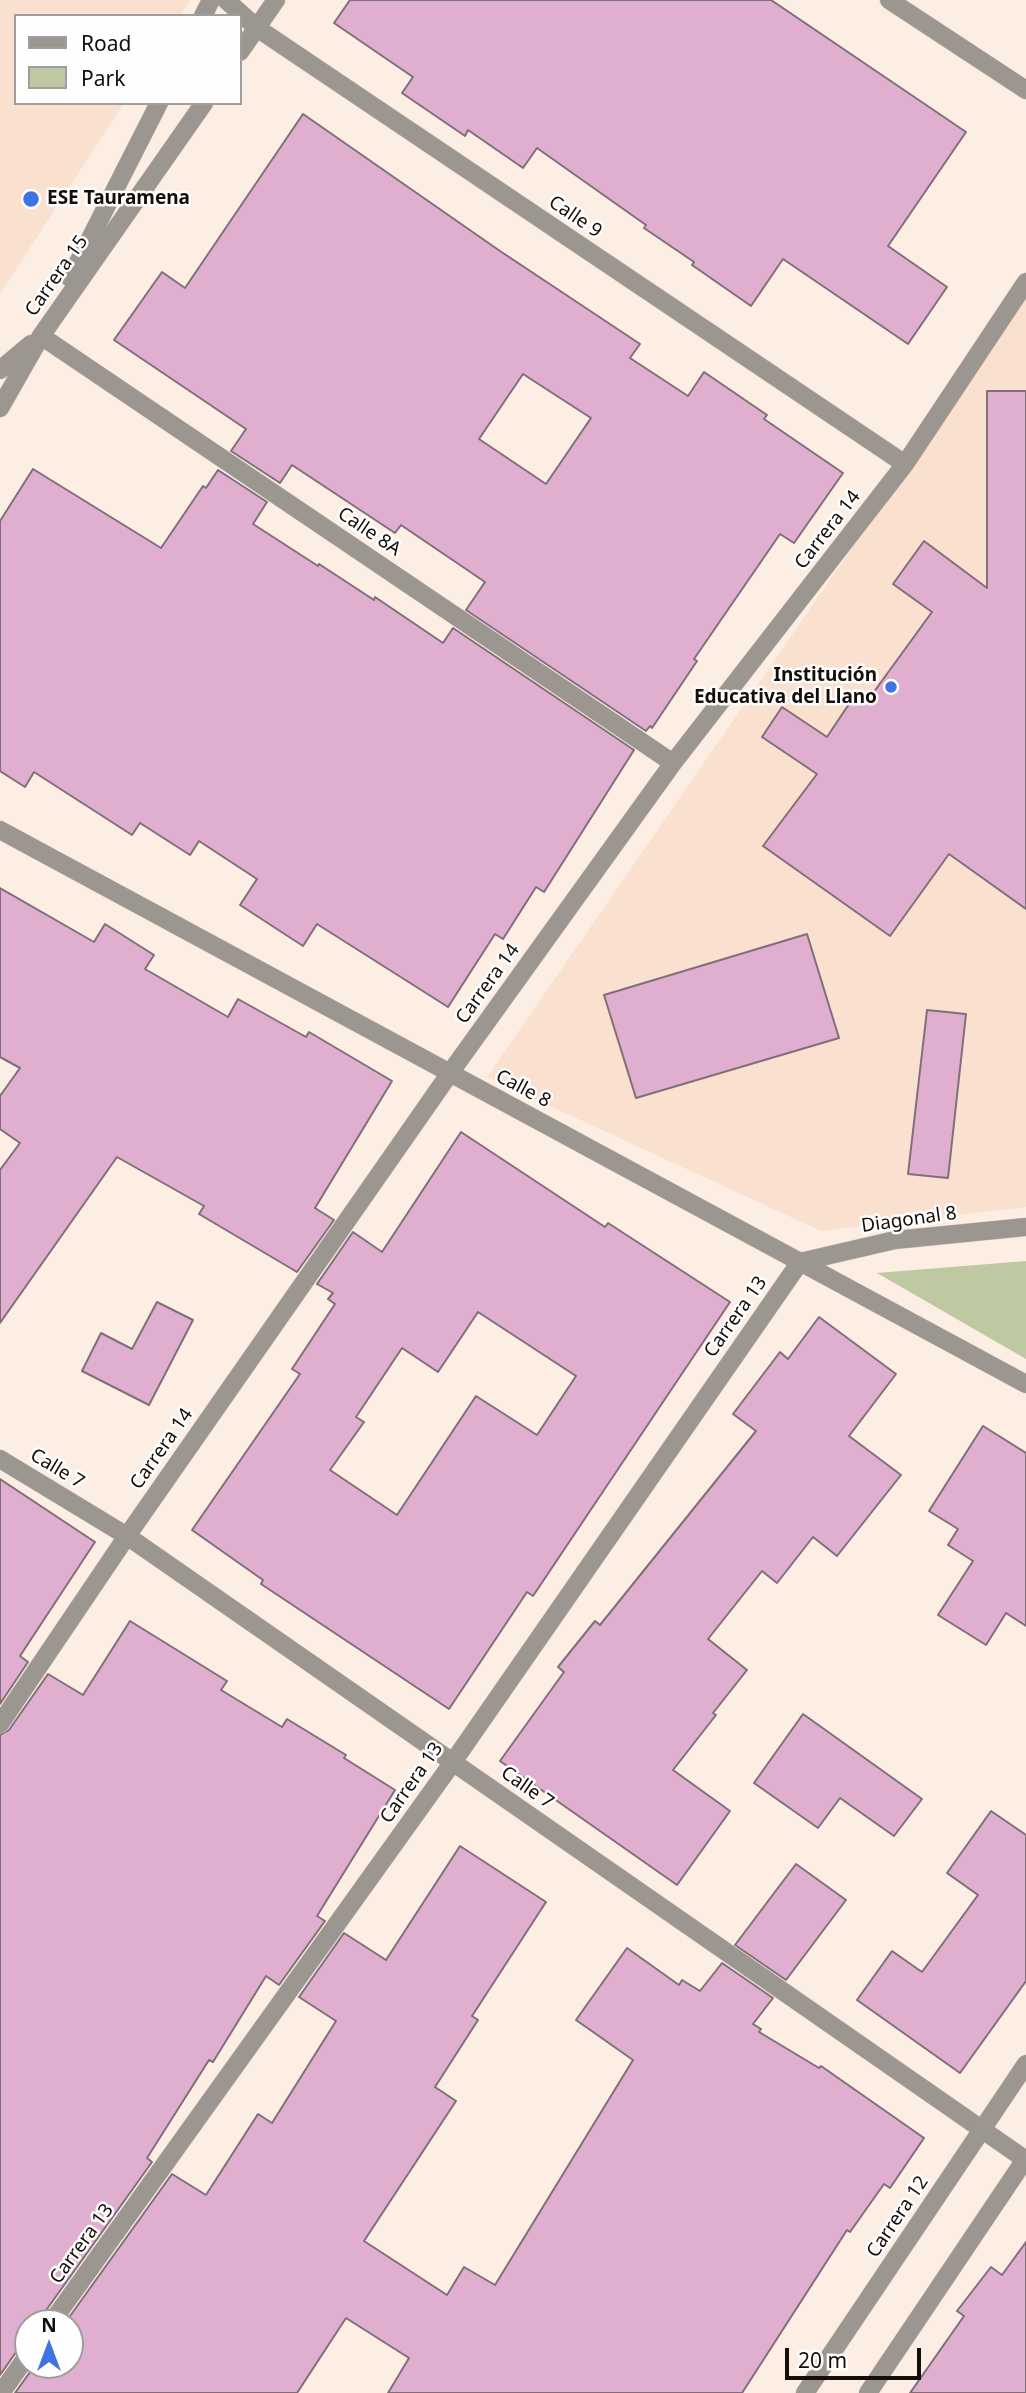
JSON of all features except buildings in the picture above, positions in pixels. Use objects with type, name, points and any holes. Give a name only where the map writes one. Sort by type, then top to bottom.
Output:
[{"type":"street","name":"Calle 9","points":[[226,0],[242,14]]},
{"type":"street","points":[[242,49],[276,0]]},
{"type":"street","points":[[889,0],[1026,90]]},
{"type":"street","name":"Calle 9","points":[[242,14],[257,28],[905,464]]},
{"type":"street","name":"Carrera 15","points":[[0,408],[41,336],[158,105]]},
{"type":"street","name":"Carrera 15","points":[[0,370],[41,336],[203,105]]},
{"type":"street","name":"Carrera 14","points":[[0,1724],[127,1536],[450,1073],[673,763],[905,464],[1026,282]]},
{"type":"street","name":"Calle 8A","points":[[41,336],[673,763]]},
{"type":"street","name":"Calle 8","points":[[0,830],[1026,1384]]},
{"type":"street","name":"Diagonal 8","points":[[800,1262],[895,1240],[1026,1227]]},
{"type":"street","name":"Carrera 13","points":[[61,2309],[453,1762],[800,1262]]},
{"type":"street","name":"Calle 7","points":[[0,1459],[127,1536],[1026,2159]]},
{"type":"street","name":"Carrera 12","points":[[805,2393],[1026,2064]]},
{"type":"street","points":[[868,2393],[1026,2159]]},
{"type":"street","points":[[1,2393],[14,2375]]},
{"type":"shaded area","name":"ESE Tauramena","points":[[0,0],[191,0],[181,14],[14,14],[14,105],[123,105],[0,294]]},
{"type":"shaded area","name":"Institución Educativa del Llano","points":[[1026,296],[1026,1207],[821,1231],[487,1077]]},
{"type":"green space","points":[[1026,1261],[1026,1359],[877,1273]]},
{"type":"place","name":"ESE Tauramena","points":[[31,199]]},
{"type":"place","name":"Institución Educativa del Llano","points":[[891,687]]}]
